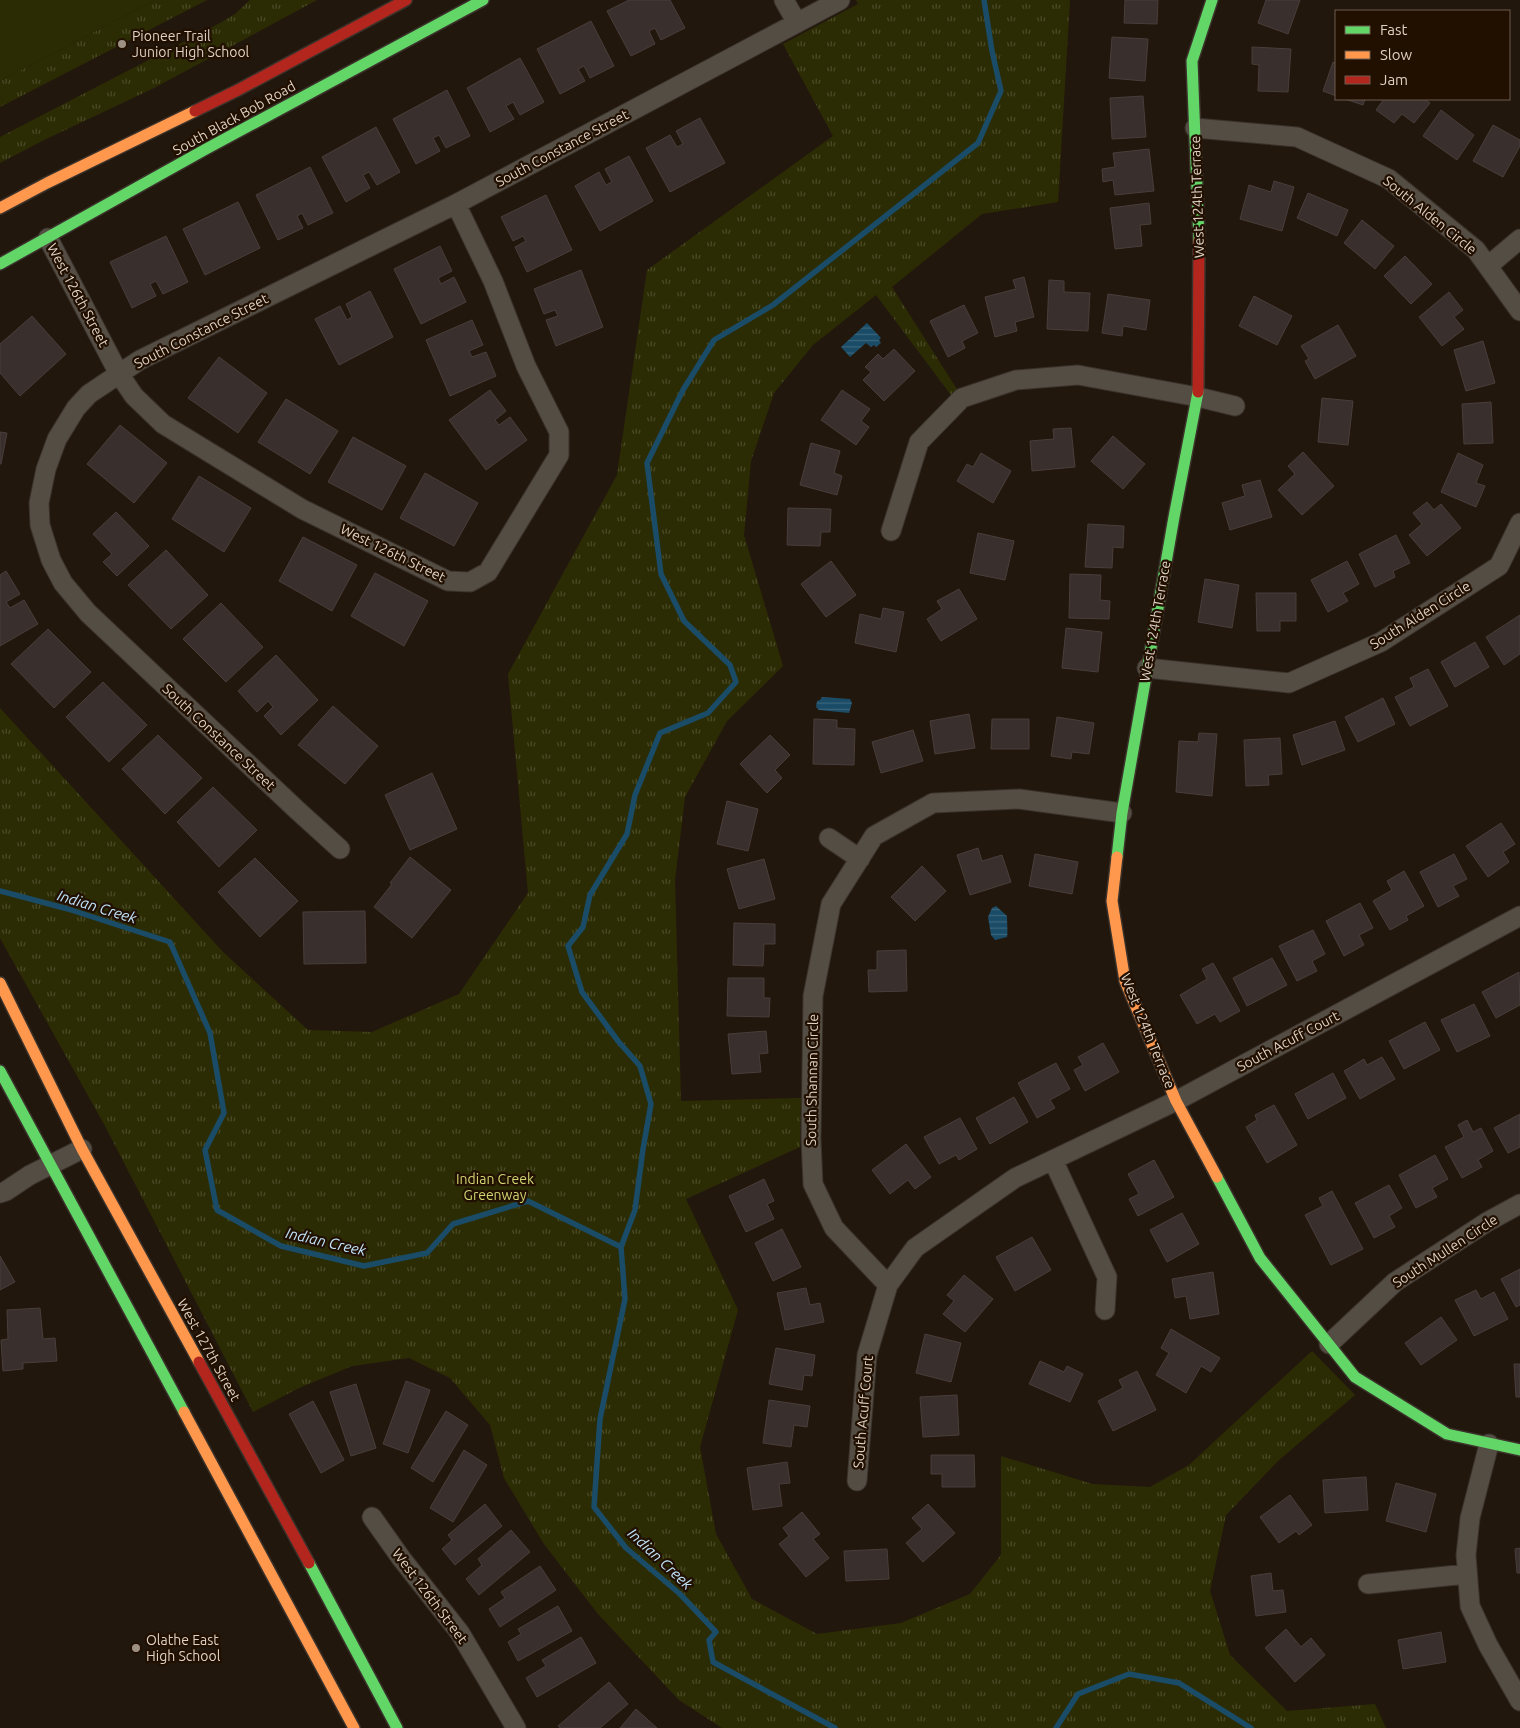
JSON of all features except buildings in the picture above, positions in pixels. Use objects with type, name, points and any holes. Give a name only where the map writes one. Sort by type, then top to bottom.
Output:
[{"type":"main road","name":"South Black Bob Road","points":[[0,208],[47,183],[238,90],[406,0]]},
{"type":"main road","name":"South Black Bob Road","points":[[0,264],[206,149],[483,0]]},
{"type":"main road","name":"West 124th Terrace","points":[[1212,0],[1192,61],[1199,238],[1198,396],[1122,813],[1112,901],[1125,981],[1176,1101],[1260,1258],[1355,1377],[1447,1434],[1520,1450]]},
{"type":"main road","name":"West 127th Street","points":[[0,983],[82,1149],[397,1728]]},
{"type":"main road","points":[[0,1071],[354,1728]]},
{"type":"street","points":[[784,0],[797,23]]},
{"type":"street","name":"South Constance Street","points":[[340,848],[297,810],[88,613],[63,583],[50,560],[40,525],[38,502],[46,469],[57,439],[76,408],[89,394],[140,360],[456,204],[797,23],[828,3]]},
{"type":"street","name":"South Alden Circle","points":[[1195,128],[1297,137],[1389,179],[1476,250],[1520,311]]},
{"type":"street","name":"West 126th Street","points":[[48,238],[119,374],[134,396],[162,424],[302,509],[448,581],[470,582],[488,572],[559,455],[559,432],[526,366],[493,281],[456,204]]},
{"type":"street","name":"South Alden Circle","points":[[1488,266],[1520,239]]},
{"type":"street","points":[[891,531],[919,442],[962,398],[1016,380],[1078,376],[1198,396],[1235,406]]},
{"type":"street","name":"South Alden Circle","points":[[1147,668],[1288,683],[1381,642],[1498,566],[1520,522]]},
{"type":"street","name":"South Shannan Circle","points":[[888,1285],[834,1228],[813,1184],[811,1139],[813,996],[831,904],[874,836],[933,803],[1019,799],[1122,813]]},
{"type":"street","points":[[829,838],[860,859]]},
{"type":"street","name":"South Acuff Court","points":[[857,1481],[867,1355],[888,1285],[915,1248],[1015,1178],[1176,1101],[1520,916]]},
{"type":"street","points":[[0,1193],[6,1192],[30,1175],[82,1149]]},
{"type":"street","points":[[1053,1160],[1107,1277],[1105,1310]]},
{"type":"street","name":"South Mullen Circle","points":[[1329,1344],[1395,1282],[1487,1222],[1520,1204]]},
{"type":"street","points":[[1489,1444],[1470,1518],[1466,1555],[1470,1606],[1488,1644],[1520,1701]]},
{"type":"street","name":"West 126th Street","points":[[372,1517],[401,1558],[460,1633],[516,1728]]},
{"type":"street","points":[[1368,1584],[1467,1574]]},
{"type":"green space","points":[[0,0],[155,0],[0,81]]},
{"type":"green space","points":[[155,0],[207,0],[0,107],[0,81]]},
{"type":"green space","points":[[250,0],[317,0],[154,88],[0,163],[0,137],[220,23],[235,14]]},
{"type":"green space","name":"Indian Creek Greenway","points":[[856,0],[1070,0],[1058,202],[982,214],[892,287],[960,394],[954,399],[876,295],[813,345],[774,393],[751,461],[744,535],[783,666],[727,721],[685,797],[675,880],[681,1101],[801,1098],[800,1147],[686,1199],[738,1310],[700,1447],[716,1534],[752,1599],[817,1634],[901,1623],[970,1594],[1001,1555],[1001,1456],[1092,1484],[1150,1487],[1189,1465],[1312,1351],[1355,1395],[1278,1461],[1226,1515],[1210,1591],[1230,1655],[1287,1711],[1375,1704],[1386,1728],[722,1728],[679,1700],[598,1614],[544,1544],[504,1478],[490,1425],[450,1378],[409,1358],[352,1366],[299,1388],[253,1412],[105,1126],[0,938],[0,708],[223,952],[308,1030],[372,1032],[459,994],[528,893],[508,674],[617,475],[647,270],[833,136],[783,44],[858,4]]},
{"type":"water","points":[[867,323],[881,338],[879,340],[881,343],[876,347],[874,345],[871,347],[866,343],[850,357],[841,347]]},
{"type":"water","points":[[822,697],[850,699],[852,703],[849,713],[819,710],[816,707],[817,701]]},
{"type":"water","points":[[996,906],[1007,916],[1007,937],[995,940],[991,935],[988,917],[992,908]]},
{"type":"waterway","points":[[621,1247],[635,1210],[651,1104],[640,1066],[618,1041],[582,992],[568,946],[583,927],[590,895],[627,834],[635,795],[660,733],[708,713],[736,682],[730,665],[684,621],[661,574],[647,463],[683,390],[714,340],[773,305],[978,143],[1001,91],[992,51],[984,0]]},
{"type":"waterway","name":"Indian Creek","points":[[0,891],[68,909],[170,942],[210,1033],[224,1113],[205,1150],[217,1210],[281,1246],[364,1266],[427,1253],[453,1224],[528,1201],[621,1247],[625,1299],[600,1419],[594,1507],[626,1548],[680,1594],[716,1632],[709,1640],[713,1662],[835,1728]]},
{"type":"waterway","name":"Indian Creek","points":[[1056,1728],[1078,1694],[1129,1674],[1179,1683],[1251,1728]]},
{"type":"traffic: fast","points":[[0,264],[206,149],[483,0]]},
{"type":"traffic: fast","points":[[1199,241],[1192,61],[1212,0]]},
{"type":"traffic: fast","points":[[1117,857],[1122,813],[1198,392]]},
{"type":"traffic: fast","points":[[0,1071],[184,1412]]},
{"type":"traffic: fast","points":[[1217,1177],[1260,1258],[1355,1377],[1447,1434],[1520,1450]]},
{"type":"traffic: fast","points":[[309,1563],[397,1728]]},
{"type":"traffic: slow","points":[[0,208],[195,111]]},
{"type":"traffic: slow","points":[[1117,857],[1112,901],[1125,981],[1176,1101],[1217,1177]]},
{"type":"traffic: slow","points":[[0,983],[82,1149],[199,1362]]},
{"type":"traffic: slow","points":[[184,1412],[354,1728]]},
{"type":"traffic: jam","points":[[195,111],[406,0]]},
{"type":"traffic: jam","points":[[1198,392],[1199,241]]},
{"type":"traffic: jam","points":[[199,1362],[309,1563]]},
{"type":"place","name":"Pioneer Trail Junior High School","points":[[122,44]]},
{"type":"place","name":"Olathe East High School","points":[[136,1648]]}]
